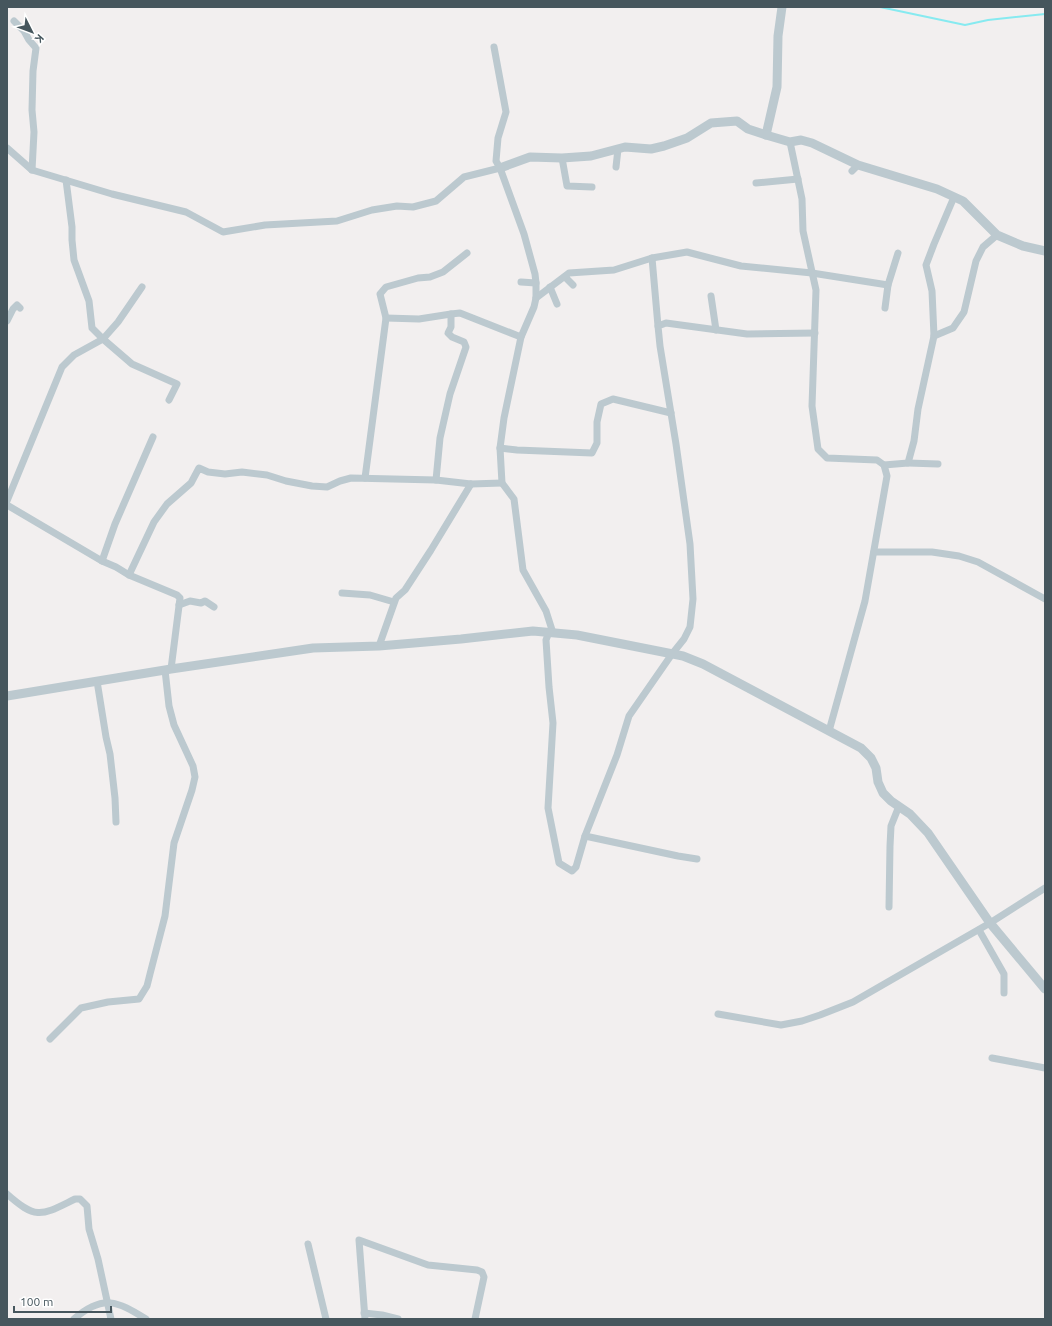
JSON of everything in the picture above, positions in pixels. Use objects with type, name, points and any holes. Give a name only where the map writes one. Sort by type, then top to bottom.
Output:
[{"type":"street","points":[[766,135],[777,87],[778,36],[782,7]]},
{"type":"street","points":[[14,21],[24,31],[36,48],[32,110],[34,132],[32,170]]},
{"type":"street","points":[[494,47],[506,112],[498,138],[496,161],[500,168],[524,234],[536,283],[536,298],[522,337],[504,418],[500,448],[502,483],[514,499],[523,570],[546,611],[551,632],[546,640],[553,723],[548,808],[560,863],[572,872],[576,867],[585,836],[617,755],[629,716],[684,639],[690,627],[693,599],[690,544],[660,346],[652,258]]},
{"type":"street","points":[[7,148],[32,170],[112,194],[186,212],[223,232],[265,225],[337,221],[372,210],[397,206],[413,207],[436,201],[464,177],[500,168],[530,157],[562,158],[591,156],[625,147],[651,149],[687,138],[712,122],[737,121],[748,129],[766,135],[790,142],[801,140],[812,144],[855,168],[937,189],[963,201],[997,235],[1024,246],[1045,251]]},
{"type":"street","points":[[790,142],[802,199],[803,231],[816,290],[812,406],[818,448],[827,458],[877,460],[884,465],[887,476],[865,601],[829,731]]},
{"type":"street","points":[[616,168],[618,149]]},
{"type":"street","points":[[562,158],[567,186],[592,187]]},
{"type":"street","points":[[756,182],[798,179]]},
{"type":"street","points":[[66,180],[72,227],[74,260],[89,301],[92,328],[132,364],[177,384],[169,400]]},
{"type":"street","points":[[908,463],[914,441],[918,409],[934,336],[932,291],[926,265],[954,197]]},
{"type":"street","points":[[934,336],[953,328],[964,312],[976,261],[983,247],[997,235]]},
{"type":"street","points":[[536,298],[569,273],[614,270],[652,258],[687,252],[741,266],[812,273],[888,284]]},
{"type":"street","points":[[365,478],[386,318],[380,294],[386,287],[443,272],[467,253]]},
{"type":"street","points":[[885,308],[888,284],[898,253]]},
{"type":"street","points":[[565,277],[573,285]]},
{"type":"street","points":[[521,282],[536,283]]},
{"type":"street","points":[[7,501],[62,367],[74,355],[103,339],[118,322],[142,287]]},
{"type":"street","points":[[550,287],[556,304]]},
{"type":"street","points":[[711,296],[716,330]]},
{"type":"street","points":[[7,321],[13,309],[17,305],[20,308]]},
{"type":"street","points":[[436,480],[440,438],[450,394],[466,347],[464,342],[452,337],[448,333],[451,327],[452,314]]},
{"type":"street","points":[[386,318],[419,319],[460,314],[522,337]]},
{"type":"street","points":[[658,326],[666,323],[747,334],[815,333]]},
{"type":"street","points":[[500,448],[592,453],[597,443],[597,422],[601,404],[613,399],[671,413]]},
{"type":"street","points":[[102,561],[115,524],[153,437]]},
{"type":"street","points":[[884,465],[908,463],[938,464]]},
{"type":"street","points":[[129,576],[154,522],[167,504],[191,483],[199,468],[208,472],[226,474],[242,472],[267,475],[286,481],[327,487],[351,478],[436,480],[471,484],[502,483]]},
{"type":"street","points":[[379,646],[396,598],[405,590],[471,484]]},
{"type":"street","points":[[7,505],[102,561],[116,567],[129,576],[177,595],[180,598],[168,669],[169,706],[174,725],[193,766],[195,777],[174,843],[165,916],[147,986],[139,999],[108,1002],[81,1008],[50,1039]]},
{"type":"street","points":[[874,552],[932,552],[959,556],[978,562],[1045,599]]},
{"type":"street","points":[[342,593],[370,595],[394,602]]},
{"type":"street","points":[[179,605],[190,601],[201,603],[205,601],[214,607]]},
{"type":"street","points":[[7,696],[168,669],[313,648],[379,646],[533,631],[577,635],[683,656],[703,664],[861,748],[871,758],[876,768],[878,782],[883,793],[891,801],[910,814],[928,833],[990,923],[1045,989]]},
{"type":"street","points":[[98,681],[106,738],[110,754],[116,822]]},
{"type":"street","points":[[889,907],[891,826],[899,806]]},
{"type":"street","points":[[585,836],[697,859]]},
{"type":"street","points":[[718,1014],[781,1025],[802,1020],[853,1002],[979,930],[1045,888]]},
{"type":"street","points":[[979,930],[1004,974],[1004,993]]},
{"type":"street","points":[[992,1058],[1045,1068]]},
{"type":"street","points":[[7,1194],[21,1207],[39,1213],[48,1212],[75,1199],[80,1199],[88,1206],[89,1229],[98,1259],[111,1319]]},
{"type":"street","points":[[398,1319],[382,1315],[364,1316],[359,1240],[428,1265],[477,1270],[482,1272],[484,1277],[475,1319]]},
{"type":"street","points":[[308,1244],[326,1319]]},
{"type":"street","points":[[74,1319],[81,1312],[97,1304],[107,1302],[126,1307],[146,1319]]},
{"type":"waterway","points":[[880,7],[965,25],[988,20],[1045,14]]}]
